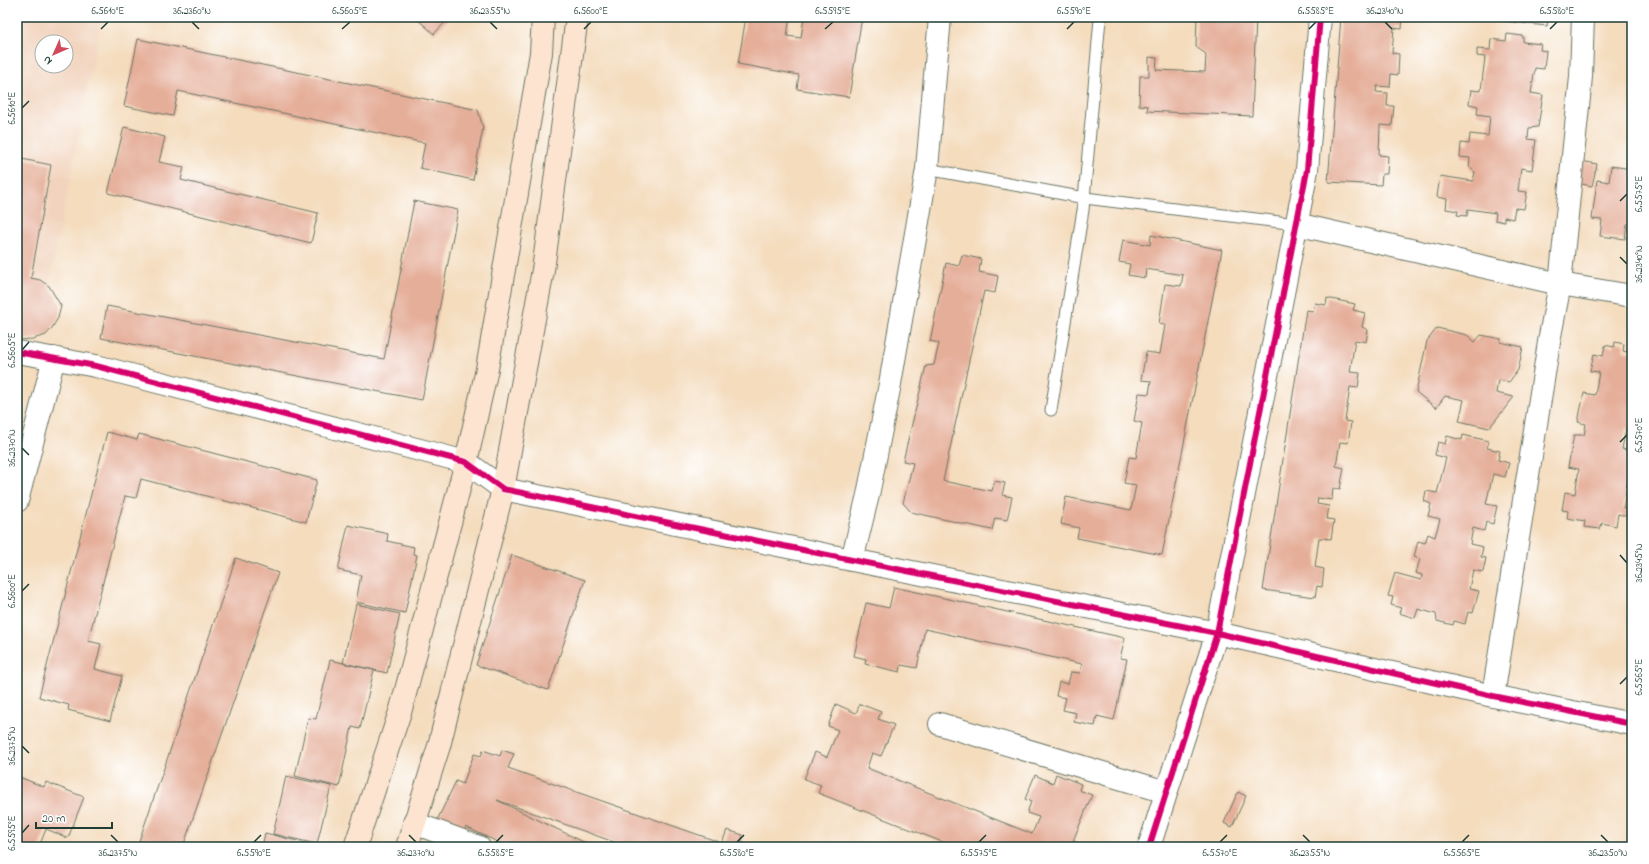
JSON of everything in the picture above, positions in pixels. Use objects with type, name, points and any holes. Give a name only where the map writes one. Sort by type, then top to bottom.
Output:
[{"type":"main road","points":[[355,847],[401,708],[466,462],[487,369],[540,53],[543,17]]},
{"type":"main road","points":[[407,847],[439,746],[503,489],[543,270],[577,17]]},
{"type":"street","points":[[852,560],[868,495],[890,384],[927,169],[940,17]]},
{"type":"street","points":[[1149,847],[1217,633],[1307,170],[1320,17]]},
{"type":"street","points":[[1493,696],[1550,336],[1560,284],[1580,77],[1583,17]]},
{"type":"street","points":[[1296,224],[1560,284],[1632,296]]},
{"type":"street","points":[[17,352],[96,366],[466,462],[503,489],[1217,633],[1493,696],[1632,724]]},
{"type":"street","points":[[17,501],[54,358]]},
{"type":"street","points":[[940,724],[1166,792]]},
{"type":"street","points":[[414,823],[478,847]]},
{"type":"lane","points":[[1051,410],[1085,198],[1100,19]]},
{"type":"lane","points":[[927,169],[1085,198],[1296,224]]},
{"type":"shaded area","points":[[17,17],[102,17],[49,286],[61,306],[58,318],[52,328],[46,335],[33,339],[17,340]]},
{"type":"building","points":[[415,17],[450,17],[434,34]]},
{"type":"building","points":[[746,17],[790,17],[787,36],[801,38],[804,17],[862,17],[849,97],[797,89],[799,75],[738,64]]},
{"type":"building","points":[[1197,17],[1256,17],[1252,116],[1147,111],[1148,106],[1139,105],[1140,76],[1149,76],[1149,57],[1157,58],[1156,70],[1205,72],[1206,54],[1196,47]]},
{"type":"building","points":[[1341,17],[1403,17],[1402,29],[1394,28],[1392,53],[1399,54],[1398,75],[1391,74],[1390,87],[1377,86],[1376,92],[1388,93],[1387,106],[1394,106],[1392,126],[1380,125],[1379,155],[1388,156],[1387,174],[1382,174],[1381,185],[1328,182]]},
{"type":"building","points":[[1503,17],[1548,17],[1547,26],[1503,21]]},
{"type":"building","points":[[1507,34],[1523,36],[1523,42],[1541,44],[1540,50],[1546,51],[1544,69],[1535,68],[1531,93],[1543,95],[1538,127],[1529,128],[1528,139],[1536,140],[1532,170],[1521,168],[1518,191],[1527,192],[1524,209],[1515,208],[1513,219],[1504,217],[1504,222],[1495,220],[1496,213],[1468,209],[1467,216],[1457,215],[1458,211],[1446,209],[1447,199],[1437,197],[1440,176],[1473,181],[1475,172],[1469,167],[1470,158],[1460,157],[1461,143],[1469,144],[1470,134],[1488,136],[1490,116],[1477,114],[1478,106],[1469,104],[1471,90],[1481,91],[1485,57],[1477,56],[1477,49],[1490,50],[1491,39],[1506,41]]},
{"type":"building","points":[[138,39],[478,110],[483,128],[473,180],[420,168],[425,143],[178,91],[173,116],[124,106]]},
{"type":"building","points":[[124,127],[165,137],[159,162],[184,167],[181,180],[318,213],[311,243],[108,193]]},
{"type":"building","points":[[17,158],[51,165],[31,278],[40,280],[49,286],[61,306],[58,318],[46,335],[33,339],[17,340]]},
{"type":"building","points":[[1581,161],[1597,164],[1592,186],[1576,183]]},
{"type":"building","points":[[1611,166],[1632,169],[1632,224],[1627,224],[1625,239],[1600,236],[1602,220],[1592,219],[1597,180],[1609,182]]},
{"type":"building","points":[[414,201],[458,210],[422,400],[101,338],[107,306],[384,359]]},
{"type":"building","points":[[1151,235],[1222,250],[1162,555],[1077,538],[1079,528],[1061,524],[1066,497],[1131,510],[1136,485],[1124,483],[1129,457],[1136,458],[1142,423],[1134,421],[1139,393],[1149,394],[1151,381],[1141,380],[1146,352],[1160,354],[1165,325],[1159,324],[1165,284],[1181,286],[1183,275],[1146,269],[1145,278],[1128,275],[1130,264],[1119,262],[1123,240],[1150,245]]},
{"type":"building","points":[[962,255],[981,259],[979,272],[998,276],[995,293],[984,291],[943,481],[992,491],[994,481],[1005,483],[1002,495],[1012,497],[1007,520],[995,518],[992,530],[911,512],[903,503],[913,463],[903,461],[926,366],[934,365],[939,343],[930,341],[946,263],[959,266]]},
{"type":"building","points":[[1327,298],[1355,304],[1353,310],[1365,313],[1362,327],[1368,330],[1366,342],[1355,340],[1350,372],[1360,373],[1358,388],[1350,387],[1345,421],[1351,422],[1348,443],[1340,442],[1336,466],[1344,468],[1340,489],[1333,488],[1332,500],[1318,498],[1317,504],[1329,506],[1327,519],[1334,520],[1331,539],[1319,538],[1315,567],[1324,569],[1322,587],[1317,586],[1315,597],[1263,590],[1306,310],[1313,311],[1315,303],[1326,305]]},
{"type":"building","points":[[1437,328],[1467,335],[1475,342],[1481,335],[1501,339],[1500,342],[1523,347],[1518,370],[1509,382],[1498,380],[1496,393],[1514,397],[1489,428],[1459,421],[1464,400],[1445,396],[1436,408],[1416,392],[1427,341]]},
{"type":"building","points":[[1615,342],[1624,344],[1623,351],[1632,353],[1632,430],[1626,428],[1622,449],[1632,451],[1632,474],[1629,474],[1623,508],[1632,510],[1631,517],[1618,514],[1616,526],[1602,523],[1600,529],[1584,527],[1585,521],[1567,518],[1568,511],[1562,510],[1565,492],[1575,494],[1579,469],[1568,467],[1574,435],[1584,435],[1586,424],[1578,422],[1584,393],[1595,395],[1599,372],[1590,371],[1594,354],[1603,356],[1605,345],[1614,347]]},
{"type":"building","points":[[107,432],[137,440],[139,434],[317,480],[306,522],[141,479],[136,498],[125,496],[88,641],[101,644],[95,669],[122,676],[110,721],[68,710],[69,705],[39,697]]},
{"type":"building","points":[[1463,435],[1489,441],[1487,448],[1500,451],[1498,460],[1509,463],[1505,477],[1493,474],[1486,504],[1497,506],[1493,524],[1486,522],[1484,531],[1473,528],[1470,544],[1483,547],[1481,557],[1486,558],[1483,572],[1473,570],[1469,589],[1479,591],[1473,613],[1468,612],[1465,624],[1454,621],[1453,625],[1437,621],[1436,614],[1418,609],[1415,618],[1399,613],[1401,608],[1391,605],[1393,597],[1388,596],[1395,573],[1421,580],[1422,575],[1416,573],[1420,559],[1414,557],[1418,541],[1425,543],[1428,534],[1435,537],[1440,519],[1428,516],[1431,504],[1424,501],[1426,491],[1437,493],[1446,458],[1435,455],[1438,442],[1445,444],[1447,436],[1462,440]]},
{"type":"building","points":[[348,525],[388,534],[387,541],[414,547],[413,554],[417,555],[405,613],[356,602],[361,575],[338,570]]},
{"type":"building","points":[[512,555],[585,580],[548,690],[476,665]]},
{"type":"building","points":[[236,558],[278,573],[183,847],[137,847]]},
{"type":"building","points":[[894,587],[1125,638],[1120,658],[1127,659],[1114,720],[1097,716],[1095,726],[1074,722],[1076,713],[1063,710],[1066,698],[1056,696],[1059,682],[1068,684],[1071,672],[1080,673],[1082,664],[925,629],[917,668],[901,665],[900,672],[865,664],[866,659],[854,656],[866,603],[889,608]]},
{"type":"building","points":[[356,604],[400,614],[387,673],[343,663]]},
{"type":"building","points":[[330,660],[374,670],[360,729],[352,727],[339,787],[295,776],[308,718],[316,719]]},
{"type":"building","points":[[836,704],[856,713],[860,704],[881,712],[878,719],[894,725],[881,756],[872,753],[867,768],[1032,834],[1039,817],[1027,813],[1031,802],[1025,799],[1035,775],[1053,783],[1056,774],[1081,784],[1079,790],[1092,795],[1073,841],[1082,845],[1081,847],[955,847],[818,793],[821,785],[804,779],[815,752],[827,757],[838,730],[828,726]]},
{"type":"building","points":[[483,750],[500,756],[502,750],[514,754],[508,768],[722,843],[727,830],[743,835],[741,842],[750,846],[628,847],[497,800],[594,847],[508,847],[466,827],[457,847],[430,835],[456,781],[463,784],[474,754],[481,756]]},
{"type":"building","points":[[17,776],[44,787],[46,782],[84,797],[68,838],[46,829],[39,847],[17,847]]},
{"type":"building","points":[[286,776],[331,786],[317,844],[273,834]]},
{"type":"building","points":[[1238,792],[1246,796],[1232,827],[1224,823]]},
{"type":"building","points":[[265,833],[309,844],[308,847],[262,847]]},
{"type":"cycle path","points":[[1149,847],[1217,633],[1307,170],[1320,17]]},
{"type":"cycle path","points":[[17,352],[96,366],[466,462],[503,489],[1217,633],[1493,696],[1632,724]]}]
